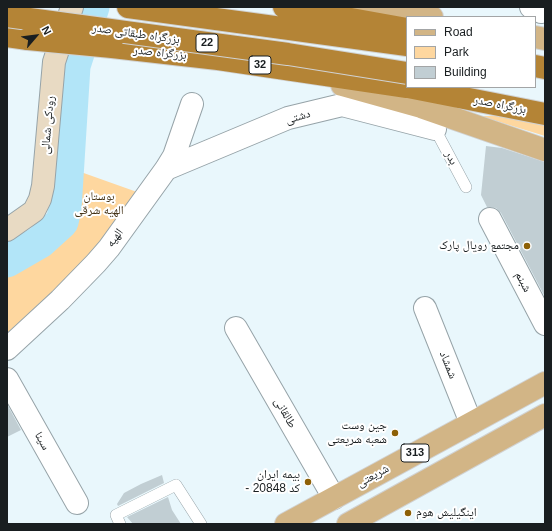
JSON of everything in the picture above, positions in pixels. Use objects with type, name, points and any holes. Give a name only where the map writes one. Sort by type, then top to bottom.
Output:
[{"type":"highway","name":"22","points":[[128,7],[406,45]]},
{"type":"highway","points":[[286,7],[406,29]]},
{"type":"highway","name":"بزرگراه طبقاتی صدر","points":[[7,16],[288,54],[406,72]]},
{"type":"highway","name":"بزرگراه صدر","points":[[17,37],[218,59],[406,87]]},
{"type":"highway","name":"بزرگراه صدر","points":[[412,88],[545,114]]},
{"type":"highway","points":[[480,88],[545,103]]},
{"type":"main road","points":[[286,7],[417,16]]},
{"type":"main road","points":[[287,69],[421,107],[545,150]]},
{"type":"main road","name":"شریعتی","points":[[286,524],[545,383]]},
{"type":"main road","name":"313","points":[[348,524],[545,415]]},
{"type":"street","name":"رودکی شمالی","points":[[7,230],[34,211],[40,199],[43,186],[54,62],[72,7]]},
{"type":"street","name":"الهیه","points":[[7,349],[60,300],[109,248],[166,169],[179,145],[192,104]]},
{"type":"street","name":"دشتی","points":[[166,169],[288,118],[342,105],[435,129]]},
{"type":"street","name":"شبنم","points":[[490,219],[545,324]]},
{"type":"street","name":"شمشاد","points":[[425,308],[471,423]]},
{"type":"street","name":"طالقانی","points":[[236,328],[334,498]]},
{"type":"street","name":"سینا","points":[[7,378],[76,503]]},
{"type":"lane","name":"بدر","points":[[435,129],[466,187]]},
{"type":"lane","points":[[120,524],[116,515],[176,485],[201,524]]},
{"type":"green space","points":[[480,116],[520,116],[545,122],[545,136]]},
{"type":"green space","name":"بوستان الهیه شرقی","points":[[78,171],[137,192],[99,245],[7,342],[7,274],[64,239],[73,227]]},
{"type":"building","name":"مجتمع رویال پارک","points":[[486,146],[502,148],[545,162],[545,297],[501,213],[496,208],[487,207],[481,195]]},
{"type":"building","points":[[7,404],[21,430],[7,437]]},
{"type":"building","points":[[162,475],[164,483],[118,506],[117,504],[124,493]]},
{"type":"building","points":[[168,497],[172,510],[181,524],[133,524],[127,517]]},
{"type":"waterway","points":[[7,261],[40,242],[62,222],[65,209],[74,66],[93,7]]},
{"type":"place","name":"مجتمع رویال پارک","points":[[527,246]]},
{"type":"place","name":"جین وست شعبه شریعتی","points":[[395,433]]},
{"type":"place","name":"بیمه ایران - کد 20848","points":[[308,482]]},
{"type":"place","name":"اینگیلیش هوم","points":[[408,513]]}]
